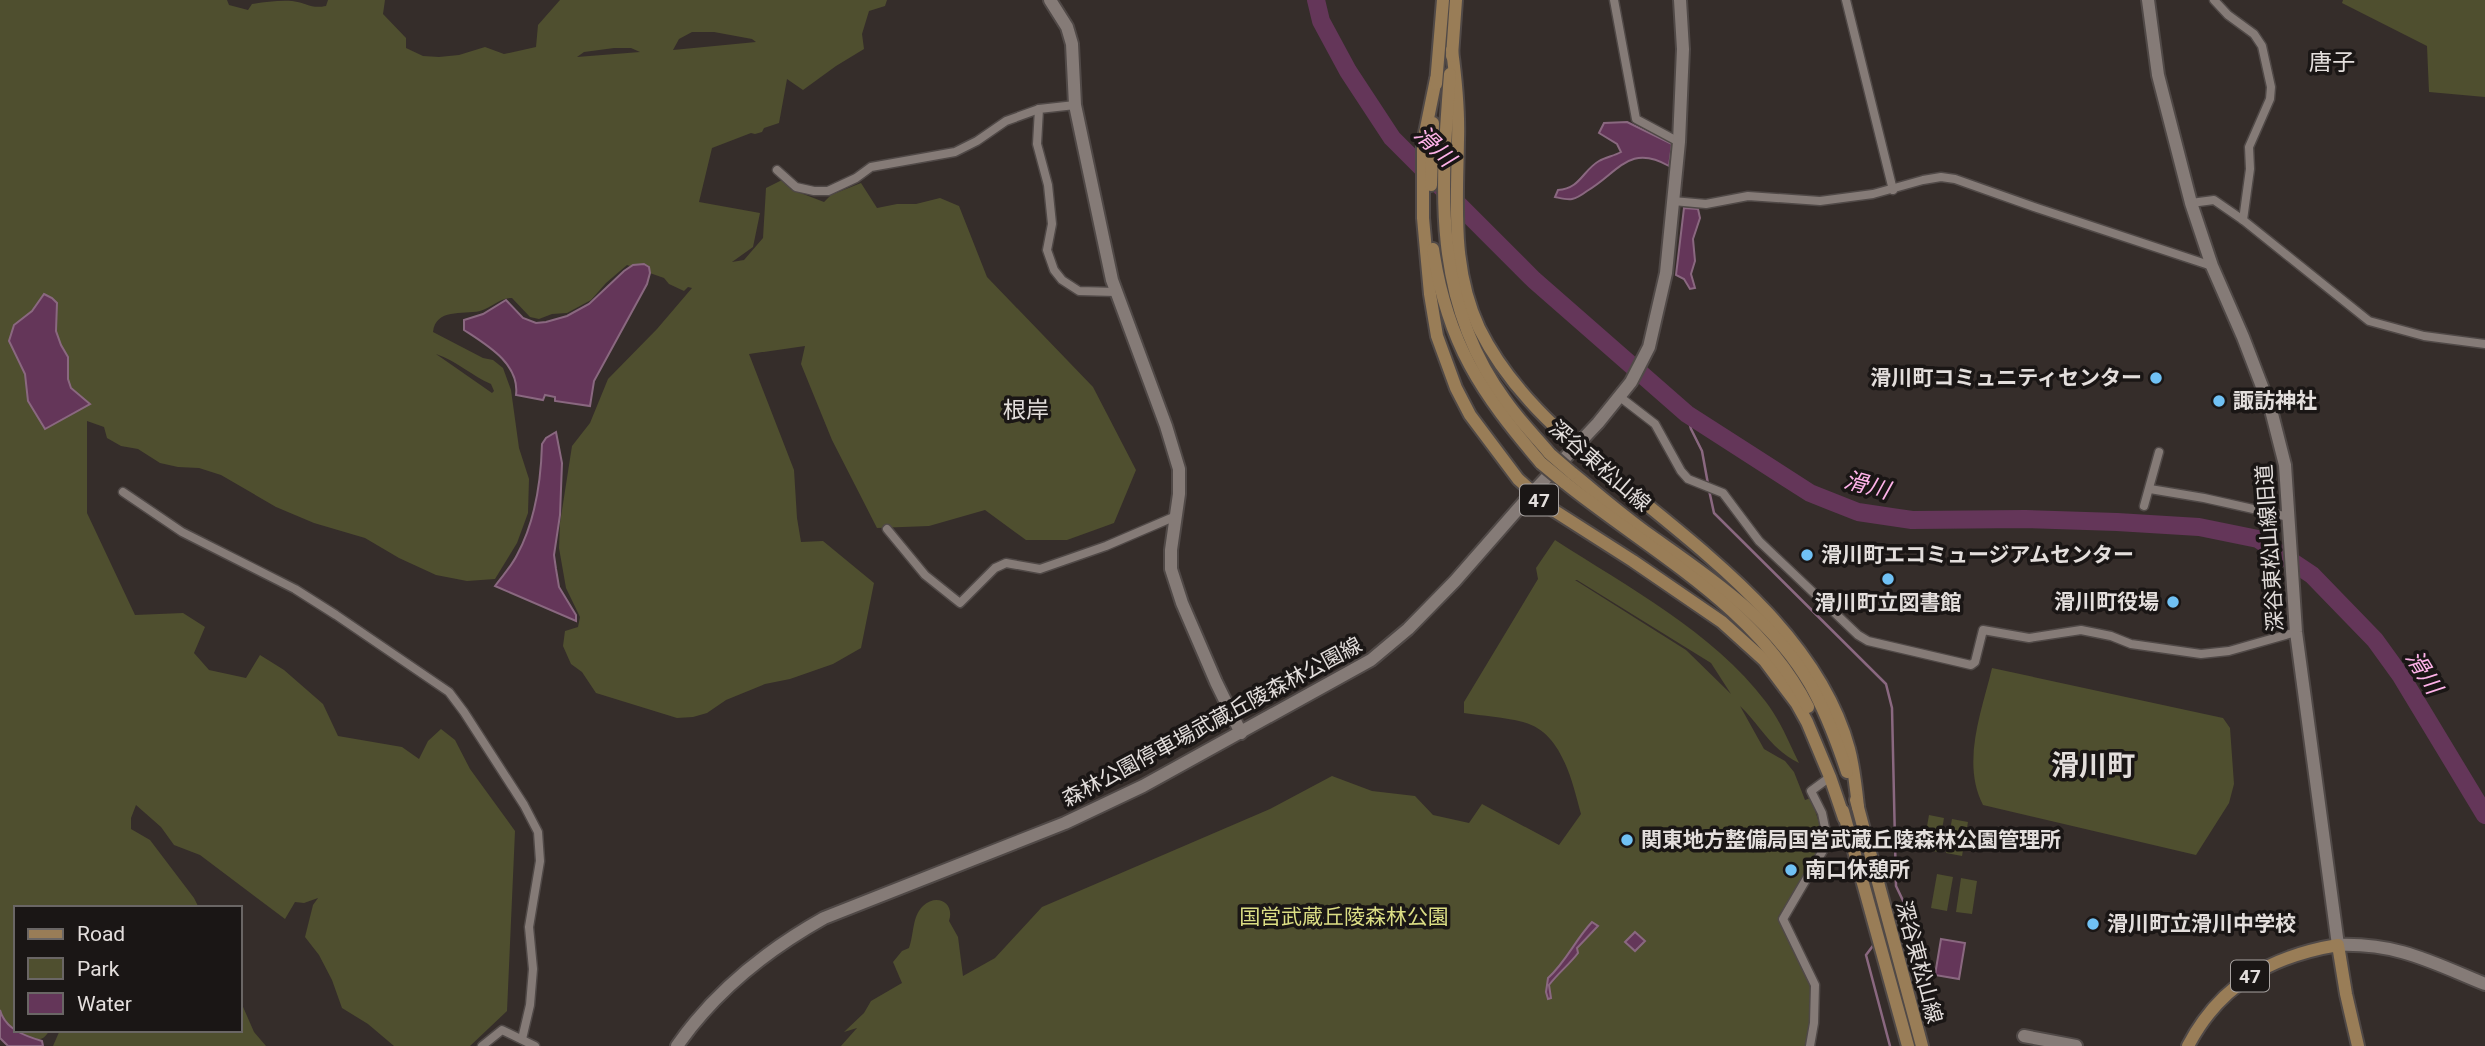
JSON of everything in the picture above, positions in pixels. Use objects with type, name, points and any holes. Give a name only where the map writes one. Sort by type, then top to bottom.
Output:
[{"type":"main road","name":"深谷東松山線","points":[[1443,0],[1430,194],[1432,239],[1436,270],[1449,321],[1462,353],[1480,387],[1504,420],[1568,478],[1759,636],[1795,684],[1819,730],[1840,791],[1844,818]]},
{"type":"main road","name":"深谷東松山線","points":[[1456,0],[1444,211],[1447,257],[1468,332],[1483,365],[1504,400],[1546,458]]},
{"type":"main road","name":"深谷東松山線","points":[[1452,50],[1458,89],[1455,217],[1457,249],[1479,327],[1497,359],[1545,418],[1576,448],[1741,586],[1794,645],[1826,695],[1839,722],[1849,748],[1858,807]]},
{"type":"main road","name":"深谷東松山線","points":[[1436,79],[1423,143],[1423,219],[1437,335],[1456,388],[1470,415],[1505,464],[1532,494],[1722,622],[1771,668],[1797,704],[1830,777],[1844,818],[1908,1046]]},
{"type":"main road","name":"深谷東松山線","points":[[1568,478],[1710,576],[1763,623],[1781,643],[1809,683],[1835,738],[1858,807],[1922,1046]]},
{"type":"main road","name":"47","points":[[2189,1046],[2216,1004],[2252,974],[2291,955],[2338,945]]},
{"type":"main road","points":[[2338,945],[2358,1046]]},
{"type":"street","points":[[1049,0],[1068,27],[1072,44],[1075,105],[1116,292],[1173,447],[1178,469],[1171,569],[1216,682],[1241,733]]},
{"type":"street","points":[[1614,0],[1636,119],[1679,142]]},
{"type":"street","name":"森林公園停車場武蔵丘陵森林公園線","points":[[677,1046],[722,992],[789,937],[824,918],[1065,824],[1143,786],[1371,660],[1408,629],[1455,581],[1623,392],[1649,346],[1666,273],[1679,142],[1683,61],[1680,0]]},
{"type":"street","points":[[1846,0],[1893,190]]},
{"type":"street","name":"深谷東松山線旧道","points":[[2148,0],[2158,75],[2191,203],[2212,266],[2272,410],[2285,465],[2296,632],[2338,945]]},
{"type":"street","points":[[2214,0],[2228,15],[2254,34],[2262,46],[2271,87],[2270,99],[2249,147],[2250,169],[2243,220]]},
{"type":"street","points":[[778,170],[796,187],[828,191],[871,167],[955,152],[1006,121],[1039,110],[1075,105]]},
{"type":"street","points":[[1039,110],[1037,144],[1048,185],[1052,224],[1048,250],[1054,270],[1062,280],[1079,291],[1116,292]]},
{"type":"street","points":[[1673,201],[1706,204],[1748,196],[1820,201],[1893,190],[1923,180],[1955,178],[2049,213],[2212,266]]},
{"type":"street","points":[[2191,203],[2214,200],[2369,321],[2424,336],[2485,344]]},
{"type":"street","points":[[1623,392],[1655,424],[1688,479],[1723,493],[1759,541],[1857,635],[1868,641],[1971,665],[1975,663],[1983,630],[2021,638],[2081,630],[2111,636],[2131,644],[2201,654],[2229,651],[2296,632]]},
{"type":"street","points":[[2144,506],[2158,452]]},
{"type":"street","points":[[2150,489],[2289,517]]},
{"type":"street","points":[[123,492],[182,532],[295,589],[336,615],[449,692],[464,712],[524,805],[538,832],[540,861],[529,927],[533,969],[530,1004],[522,1039]]},
{"type":"street","points":[[887,529],[925,575],[960,603],[995,568],[1006,563],[1040,569],[1106,546],[1176,516]]},
{"type":"street","points":[[1810,1046],[1814,1023],[1815,985],[1783,919],[1828,842],[1822,813],[1811,791],[1830,777]]},
{"type":"street","points":[[2338,945],[2377,945],[2397,949],[2485,984]]},
{"type":"street","points":[[482,1046],[502,1030],[535,1046]]},
{"type":"street","points":[[2024,1036],[2076,1046]]},
{"type":"green space","points":[[0,0],[227,0],[229,5],[248,10],[252,4],[277,1],[321,7],[326,6],[328,0],[385,0],[383,14],[406,38],[406,48],[423,56],[439,57],[459,55],[485,47],[504,54],[536,47],[538,25],[560,0],[887,0],[885,6],[869,11],[862,34],[864,49],[803,90],[787,79],[779,123],[764,128],[762,132],[751,133],[712,148],[699,202],[760,213],[753,247],[732,262],[744,260],[763,238],[766,188],[784,179],[798,192],[824,202],[831,195],[861,183],[877,208],[916,204],[940,198],[959,206],[987,277],[1093,387],[1136,470],[1114,523],[1067,540],[1026,540],[985,510],[929,526],[877,528],[832,440],[801,364],[805,346],[749,354],[794,470],[801,542],[823,541],[874,583],[861,648],[833,664],[790,679],[765,684],[726,700],[707,713],[677,718],[596,693],[582,672],[571,664],[563,646],[565,631],[578,627],[580,617],[566,588],[559,548],[560,523],[572,446],[590,423],[608,379],[692,288],[688,287],[684,291],[669,284],[664,278],[627,265],[591,300],[567,313],[552,314],[539,319],[530,317],[512,298],[480,311],[444,316],[435,324],[433,332],[483,358],[493,360],[503,368],[511,390],[519,448],[529,479],[528,513],[517,543],[495,579],[467,581],[436,575],[365,538],[314,523],[276,507],[221,475],[199,468],[160,463],[138,449],[121,446],[107,438],[104,427],[87,421],[87,513],[135,615],[183,613],[205,627],[194,653],[209,670],[246,678],[260,655],[284,670],[323,704],[338,736],[402,747],[419,759],[428,741],[441,729],[455,740],[470,769],[515,831],[507,1011],[470,1046],[394,1046],[368,1024],[342,1008],[319,955],[305,937],[313,905],[318,898],[304,903],[295,902],[285,919],[200,855],[174,845],[161,827],[136,805],[131,818],[131,829],[150,840],[198,906],[14,906],[14,1031],[2,1017]],"holes":[[[692,32],[714,32],[756,42],[673,50],[679,39]],[[631,48],[640,52],[577,57],[584,52]],[[436,354],[491,384],[494,391],[492,393]]]},
{"type":"green space","points":[[2343,0],[2485,0],[2485,97],[2429,92],[2427,46],[2342,3]]},
{"type":"green space","name":"国営武蔵丘陵森林公園","points":[[1555,540],[1640,594],[1721,653],[1766,702],[1780,724],[1799,763],[1773,744],[1740,706],[1764,749],[1785,761],[1794,772],[1805,800],[1811,798],[1824,838],[1823,846],[1778,917],[1812,982],[1811,1012],[1805,1046],[841,1046],[857,1028],[844,1032],[864,1013],[871,1001],[902,983],[893,962],[902,951],[909,948],[919,910],[928,902],[939,900],[949,909],[949,921],[958,937],[963,976],[995,958],[1042,907],[1270,809],[1332,776],[1372,791],[1415,796],[1433,815],[1469,823],[1482,804],[1559,845],[1581,814],[1569,773],[1556,747],[1536,727],[1523,722],[1464,713],[1464,702],[1538,579],[1536,568]],"holes":[[[1577,580],[1711,663],[1731,694],[1686,650]]]},
{"type":"green space","points":[[1992,668],[2223,718],[2230,728],[2234,784],[2229,803],[2196,855],[1983,805],[1974,772],[1974,754],[1979,719]]},
{"type":"green space","points":[[1929,815],[1944,818],[1938,852],[1923,849]]},
{"type":"green space","points":[[1952,819],[1968,822],[1962,856],[1946,853]]},
{"type":"green space","points":[[1937,874],[1953,877],[1947,911],[1931,908]]},
{"type":"green space","points":[[1961,878],[1977,881],[1972,914],[1956,912]]},
{"type":"green space","points":[[242,1005],[254,1032],[266,1046],[53,1046],[59,1032],[242,1032]]},
{"type":"green space","points":[[15,1032],[48,1032],[37,1040]]},
{"type":"water","points":[[1627,122],[1672,144],[1669,166],[1655,160],[1634,159],[1578,197],[1555,197],[1558,190],[1576,183],[1599,161],[1621,152],[1617,144],[1599,133],[1604,123]]},
{"type":"water","points":[[1684,208],[1698,209],[1700,218],[1693,239],[1695,261],[1691,274],[1695,288],[1690,289],[1684,279],[1676,275]]},
{"type":"water","points":[[644,264],[649,267],[650,273],[647,284],[594,381],[590,406],[555,401],[555,397],[545,395],[543,400],[516,395],[513,374],[507,365],[492,349],[464,330],[464,320],[483,314],[506,300],[523,318],[536,323],[567,316],[589,304],[624,271],[633,265]]},
{"type":"water","points":[[44,294],[57,303],[56,331],[68,357],[68,379],[71,388],[90,404],[45,429],[28,401],[25,374],[9,341],[14,325],[32,311]]},
{"type":"water","points":[[556,432],[562,463],[560,515],[554,555],[559,587],[576,615],[576,621],[495,586],[523,542],[536,501],[542,444]]},
{"type":"water","points":[[1592,922],[1598,926],[1549,985],[1551,998],[1548,999],[1548,978]]},
{"type":"water","points":[[1635,932],[1645,941],[1635,951],[1625,942]]},
{"type":"water","points":[[1941,939],[1965,943],[1959,979],[1935,975]]},
{"type":"water","points":[[0,1010],[14,1032],[42,1041],[43,1046],[8,1046],[0,1038]]},
{"type":"waterway","name":"滑川","points":[[1316,0],[1321,21],[1348,71],[1392,138],[1534,280],[1687,414],[1810,493],[1858,512],[1912,520],[2025,519],[2199,527],[2258,539],[2312,575],[2375,640],[2401,676],[2485,815]]},
{"type":"waterway","points":[[1687,414],[1702,451],[1708,484]]},
{"type":"waterway","points":[[1709,490],[1714,513],[1886,684],[1892,708],[1896,886],[1908,911],[1895,924]]},
{"type":"waterway","points":[[1875,943],[1866,955],[1890,1046]]},
{"type":"place","name":"滑川町コミュニティセンター","points":[[2156,378]]},
{"type":"place","name":"諏訪神社","points":[[2219,401]]},
{"type":"place","name":"滑川町エコミュージアムセンター","points":[[1807,555]]},
{"type":"place","name":"滑川町立図書館","points":[[1888,579]]},
{"type":"place","name":"滑川町役場","points":[[2173,602]]},
{"type":"place","name":"関東地方整備局国営武蔵丘陵森林公園管理所","points":[[1627,840]]},
{"type":"place","name":"南口休憩所","points":[[1791,870]]},
{"type":"place","name":"滑川町立滑川中学校","points":[[2093,924]]},
{"type":"district","name":"唐子","points":[[2332,62]]},
{"type":"district","name":"根岸","points":[[1026,410]]},
{"type":"district","name":"滑川町","points":[[2093,765]]}]
